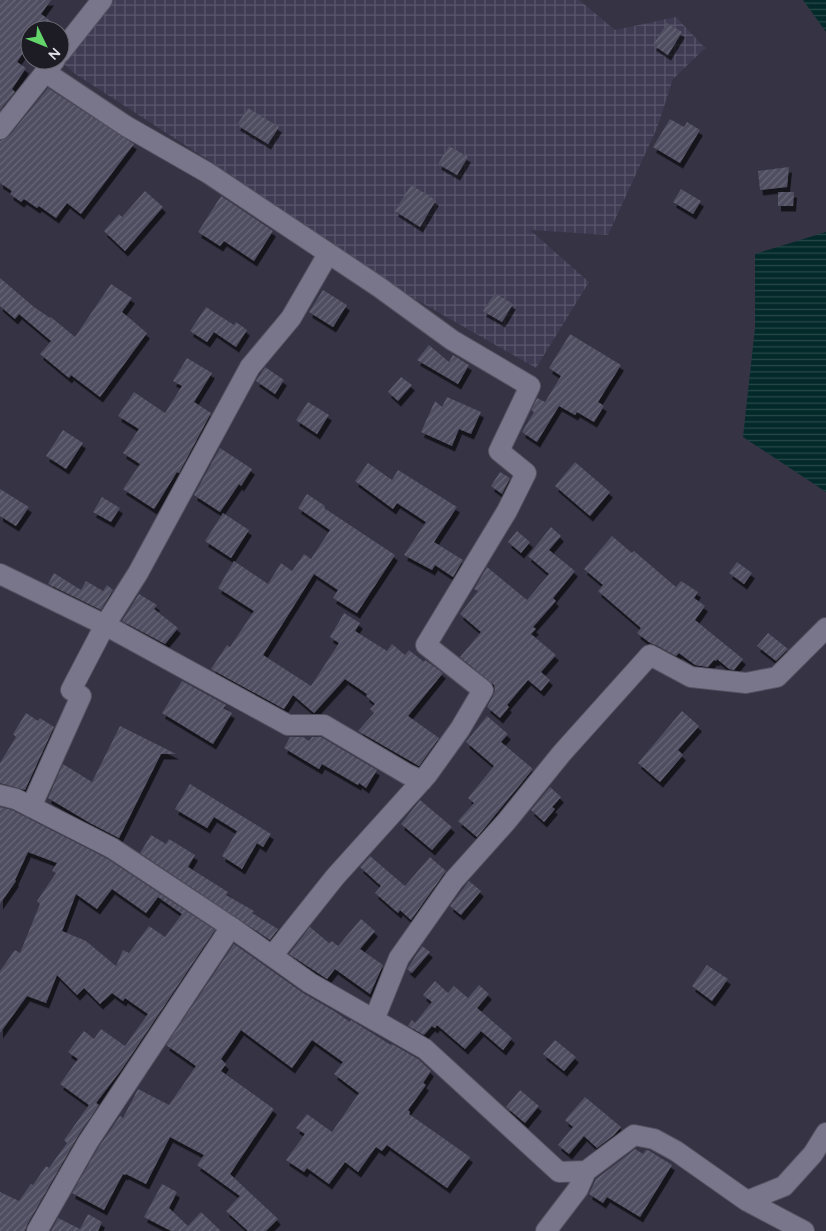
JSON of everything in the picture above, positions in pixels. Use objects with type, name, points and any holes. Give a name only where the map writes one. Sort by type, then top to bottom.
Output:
[{"type":"street","points":[[70,40],[102,0]]},
{"type":"street","points":[[0,129],[47,70]]},
{"type":"street","points":[[55,70],[126,126],[208,173],[379,287],[452,340],[530,386],[499,451],[526,473],[507,511],[426,645],[483,690],[460,729],[422,781],[335,877],[272,956]]},
{"type":"street","points":[[31,807],[82,696],[71,690],[104,625],[138,573],[250,368],[291,318],[328,254]]},
{"type":"street","points":[[0,574],[104,625],[288,724],[324,725],[422,781]]},
{"type":"street","points":[[374,1020],[399,958],[454,880],[506,822],[562,753],[650,655],[691,677],[746,683],[777,677],[826,628]]},
{"type":"street","points":[[0,796],[16,799],[112,848],[231,927],[310,983],[425,1049],[559,1172],[586,1172]]},
{"type":"street","points":[[38,1231],[88,1142],[231,927]]},
{"type":"street","points":[[747,1201],[784,1186],[813,1154],[826,1133]]},
{"type":"street","points":[[546,1231],[578,1189],[586,1172],[634,1135],[654,1139],[676,1151],[747,1201],[804,1231]]},
{"type":"shaded area","points":[[102,0],[579,0],[615,30],[676,17],[705,48],[673,79],[657,128],[608,235],[530,230],[589,282],[536,368],[408,295],[225,171],[74,73],[70,69],[70,46]]},
{"type":"shaded area","points":[[803,0],[826,0],[826,32]]},
{"type":"shaded area","points":[[826,232],[826,492],[743,437],[755,328],[755,254]]},
{"type":"building","points":[[0,0],[51,0],[41,14],[49,20],[20,20],[20,57],[17,62],[20,64],[20,70],[25,70],[12,89],[15,92],[0,110]]},
{"type":"building","points":[[667,23],[682,32],[668,55],[653,45]]},
{"type":"building","points":[[48,88],[134,144],[81,214],[67,203],[56,218],[39,206],[37,208],[24,199],[21,202],[10,194],[12,191],[0,183],[0,141],[9,136]]},
{"type":"building","points":[[248,108],[279,127],[268,144],[237,125]]},
{"type":"building","points":[[670,119],[684,127],[687,122],[700,130],[680,163],[653,147]]},
{"type":"building","points":[[449,146],[468,157],[457,175],[438,164]]},
{"type":"building","points":[[789,167],[787,187],[760,190],[758,171]]},
{"type":"building","points":[[411,185],[436,200],[420,227],[395,211]]},
{"type":"building","points":[[681,189],[701,201],[693,214],[673,202]]},
{"type":"building","points":[[145,191],[163,207],[125,251],[104,231],[119,214],[122,217]]},
{"type":"building","points":[[778,192],[794,192],[793,206],[778,206]]},
{"type":"building","points":[[221,196],[273,231],[254,261],[224,241],[220,246],[198,232]]},
{"type":"building","points":[[0,278],[34,307],[51,317],[75,337],[111,284],[132,298],[122,312],[147,333],[100,397],[71,375],[69,378],[40,354],[51,341],[19,314],[15,319],[0,306]]},
{"type":"building","points":[[323,290],[347,305],[333,327],[309,312]]},
{"type":"building","points":[[495,293],[513,304],[502,322],[483,311]]},
{"type":"building","points":[[206,307],[234,325],[236,322],[247,330],[236,347],[214,332],[207,342],[190,331]]},
{"type":"building","points":[[570,334],[621,365],[598,402],[604,406],[594,422],[577,412],[575,415],[559,406],[537,442],[522,432],[534,412],[531,410],[537,398],[545,402],[561,376],[549,368]]},
{"type":"building","points":[[429,345],[449,362],[453,355],[469,365],[458,384],[417,360]]},
{"type":"building","points":[[187,358],[212,373],[194,402],[211,413],[179,473],[177,472],[154,509],[123,489],[140,464],[123,453],[139,429],[118,416],[134,392],[165,413],[182,386],[173,381]]},
{"type":"building","points":[[265,367],[284,380],[275,394],[256,381]]},
{"type":"building","points":[[401,377],[412,385],[398,401],[388,392]]},
{"type":"building","points":[[447,397],[481,412],[471,434],[459,429],[452,446],[421,432],[435,401],[442,407]]},
{"type":"building","points":[[308,402],[329,415],[317,434],[296,420]]},
{"type":"building","points":[[63,430],[83,443],[66,469],[46,456]]},
{"type":"building","points":[[220,448],[252,469],[220,512],[194,495]]},
{"type":"building","points":[[575,462],[610,492],[590,516],[555,486]]},
{"type":"building","points":[[368,463],[392,480],[398,470],[457,507],[434,542],[463,560],[453,577],[435,565],[432,570],[404,555],[426,522],[397,503],[393,509],[355,481]]},
{"type":"building","points":[[500,472],[510,478],[502,494],[491,486]]},
{"type":"building","points":[[0,489],[29,507],[16,526],[0,516]]},
{"type":"building","points":[[307,494],[325,506],[324,508],[395,555],[357,613],[333,598],[338,590],[314,574],[263,655],[311,686],[339,643],[330,637],[344,613],[360,623],[355,631],[387,651],[392,644],[405,655],[409,650],[424,662],[425,660],[443,673],[408,716],[439,738],[419,766],[358,731],[374,713],[370,709],[375,704],[366,696],[367,694],[345,679],[314,713],[293,695],[284,709],[211,669],[227,645],[230,647],[254,611],[218,588],[234,561],[268,584],[281,563],[292,571],[304,554],[311,559],[330,530],[298,508]]},
{"type":"building","points":[[102,497],[120,508],[111,522],[93,512]]},
{"type":"building","points":[[223,513],[249,530],[231,558],[205,541]]},
{"type":"building","points":[[551,527],[561,536],[549,550],[575,571],[553,598],[556,601],[533,627],[536,629],[531,634],[556,655],[541,672],[550,680],[541,691],[528,680],[507,705],[509,707],[500,718],[487,707],[495,690],[494,685],[460,657],[481,632],[460,614],[478,591],[474,589],[487,567],[527,600],[549,574],[528,556]]},
{"type":"building","points":[[517,531],[530,542],[521,553],[508,542]]},
{"type":"building","points":[[612,536],[632,553],[634,551],[676,587],[681,581],[698,592],[694,598],[705,606],[695,620],[743,659],[734,670],[729,669],[717,659],[708,667],[695,665],[679,653],[676,656],[650,643],[637,633],[641,628],[598,591],[603,585],[584,569]]},
{"type":"building","points":[[737,562],[752,573],[744,584],[729,573]]},
{"type":"building","points":[[54,573],[81,590],[86,581],[103,591],[107,585],[113,590],[101,610],[48,584]]},
{"type":"building","points":[[139,594],[157,605],[154,609],[178,628],[165,644],[122,621]]},
{"type":"building","points":[[768,633],[788,649],[776,661],[757,646]]},
{"type":"building","points":[[182,681],[226,705],[223,708],[232,713],[213,744],[162,713]]},
{"type":"building","points":[[682,711],[699,726],[678,750],[683,755],[660,782],[638,763]]},
{"type":"building","points":[[26,713],[38,721],[40,718],[54,727],[25,790],[0,783],[0,763],[16,737],[13,734]]},
{"type":"building","points":[[487,716],[508,734],[501,742],[533,769],[477,837],[458,821],[474,803],[468,798],[494,766],[466,742]]},
{"type":"building","points":[[120,726],[176,754],[161,754],[119,838],[48,798],[63,764],[92,782]]},
{"type":"building","points":[[290,737],[303,737],[309,741],[312,737],[321,737],[377,770],[366,788],[359,783],[358,785],[322,764],[319,769],[284,748]]},
{"type":"building","points":[[190,784],[271,834],[263,847],[257,843],[242,869],[222,856],[237,831],[214,817],[207,828],[175,809]]},
{"type":"building","points":[[550,787],[561,797],[552,807],[555,809],[544,822],[531,810]]},
{"type":"building","points":[[420,800],[452,827],[432,850],[401,824]]},
{"type":"building","points":[[0,807],[12,810],[106,858],[215,930],[122,1069],[96,1103],[99,1105],[78,1136],[25,1231],[0,1231],[0,1192],[19,1201],[46,1166],[49,1168],[67,1143],[64,1140],[89,1105],[60,1084],[78,1059],[68,1052],[84,1031],[94,1039],[101,1029],[125,1046],[148,1014],[125,998],[123,1001],[112,993],[100,1004],[84,988],[77,995],[57,975],[46,1003],[27,996],[0,1033],[0,971],[15,950],[20,953],[40,904],[37,901],[56,873],[52,871],[57,863],[28,852],[16,881],[0,904]],"holes":[[[112,889],[146,913],[158,897],[182,914],[165,937],[149,926],[129,953],[123,950],[116,966],[86,941],[62,931],[76,894],[97,909]]]},
{"type":"building","points":[[151,835],[166,844],[169,839],[195,855],[188,867],[228,892],[226,895],[254,911],[252,913],[278,929],[270,940],[140,853]]},
{"type":"building","points":[[370,856],[405,886],[430,857],[446,871],[411,920],[400,910],[398,913],[375,893],[381,886],[360,867]]},
{"type":"building","points":[[469,881],[481,891],[461,915],[450,906]]},
{"type":"building","points":[[361,919],[375,931],[360,949],[383,965],[370,994],[335,969],[327,979],[289,954],[310,927],[329,943],[332,941],[338,946]]},
{"type":"building","points":[[234,944],[303,993],[350,1022],[351,1020],[418,1059],[431,1071],[423,1083],[426,1085],[408,1110],[409,1114],[470,1157],[447,1188],[387,1145],[382,1151],[376,1147],[358,1172],[345,1162],[329,1184],[307,1168],[304,1172],[286,1160],[305,1134],[296,1128],[307,1114],[332,1132],[359,1093],[334,1074],[343,1062],[312,1040],[292,1068],[241,1030],[221,1059],[226,1064],[221,1071],[274,1109],[230,1174],[278,1219],[266,1231],[248,1231],[226,1211],[240,1196],[197,1165],[204,1155],[170,1137],[146,1184],[123,1174],[104,1210],[72,1193],[98,1148],[120,1116],[123,1118],[138,1089],[169,1105],[196,1066],[166,1045]]},
{"type":"building","points":[[422,946],[430,952],[412,973],[407,969]]},
{"type":"building","points":[[707,965],[728,979],[712,1001],[692,986]]},
{"type":"building","points":[[435,981],[448,993],[454,986],[468,998],[479,985],[489,994],[477,1008],[512,1038],[503,1050],[481,1031],[465,1049],[437,1025],[435,1028],[432,1026],[424,1035],[408,1026],[412,1020],[415,1023],[432,1002],[423,995]]},
{"type":"building","points":[[555,1040],[576,1057],[564,1071],[543,1054]]},
{"type":"building","points":[[520,1090],[539,1106],[525,1123],[506,1107]]},
{"type":"building","points":[[585,1097],[621,1127],[597,1148],[584,1136],[569,1154],[558,1145],[573,1127],[565,1120]]},
{"type":"building","points":[[635,1149],[643,1154],[648,1150],[672,1165],[640,1217],[607,1197],[603,1203],[589,1194],[596,1179]]},
{"type":"building","points":[[162,1184],[177,1192],[169,1208],[188,1226],[201,1212],[221,1231],[171,1231],[144,1217]]},
{"type":"building","points":[[88,1214],[102,1222],[98,1231],[51,1231],[58,1218],[80,1229]]}]
